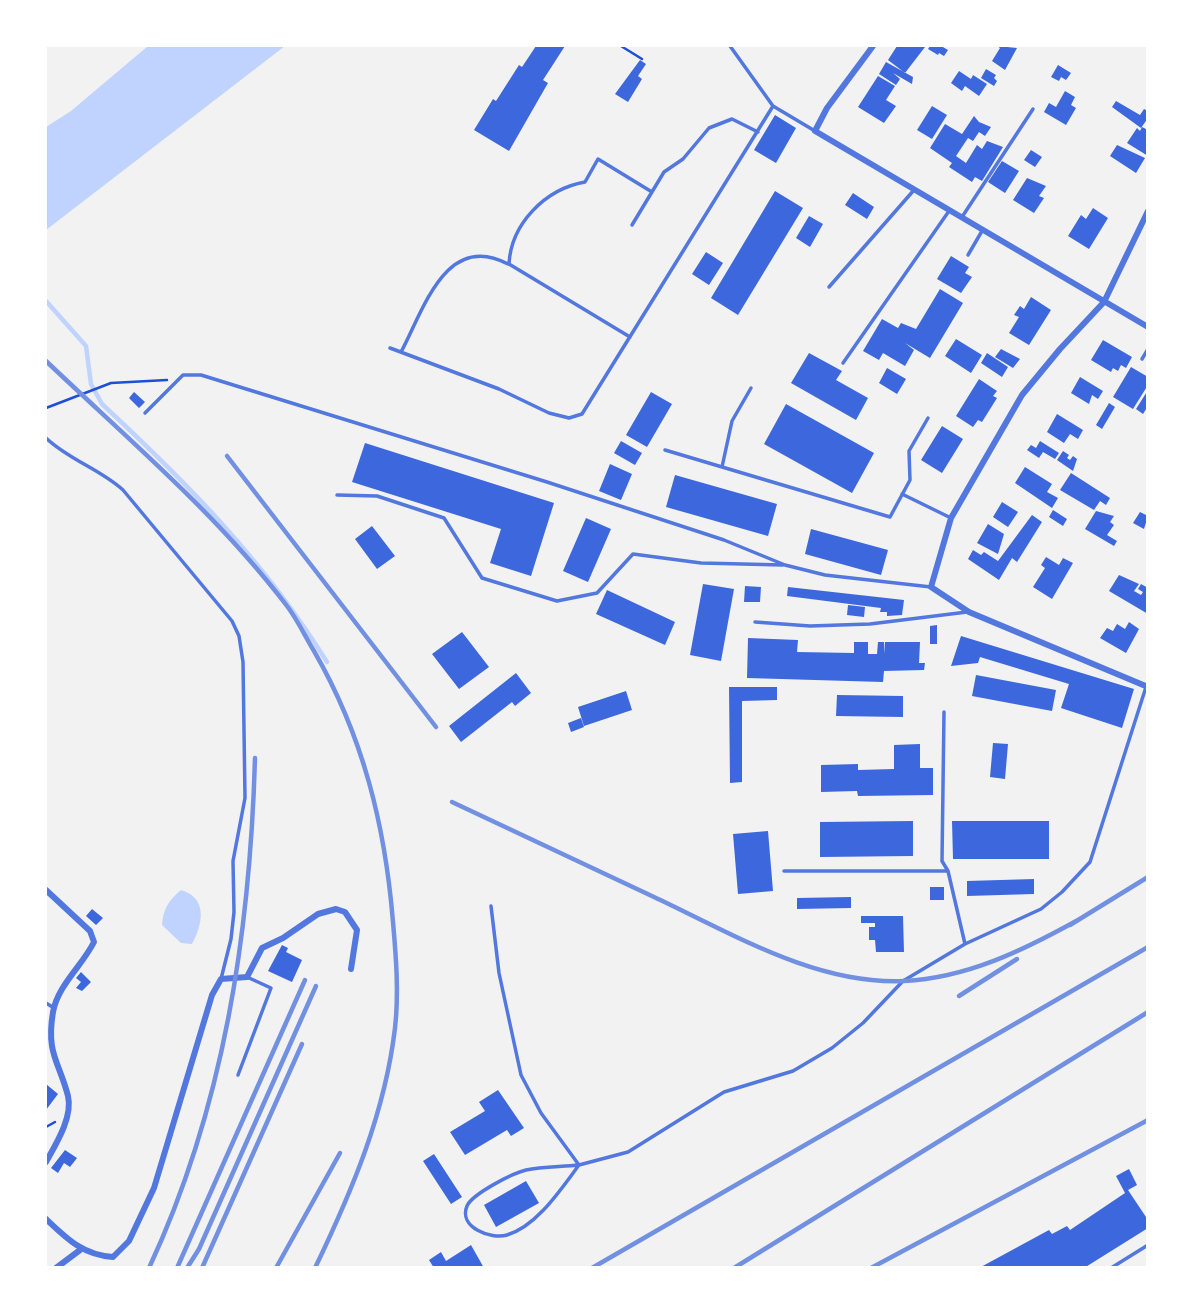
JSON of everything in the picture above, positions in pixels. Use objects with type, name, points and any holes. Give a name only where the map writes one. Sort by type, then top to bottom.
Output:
[{"type":"street","points":[[873,46],[827,108],[815,131],[1147,327]]},
{"type":"street","points":[[1147,211],[1104,303],[1060,349],[1022,395],[951,518],[931,587],[969,612],[1147,685]]},
{"type":"street","points":[[46,890],[94,937],[91,948],[54,1008],[51,1046],[55,1068],[69,1098],[65,1122],[46,1162]]},
{"type":"street","points":[[46,1219],[80,1250],[95,1256],[113,1257],[129,1241],[153,1188],[212,995],[221,979],[247,977],[262,948],[283,938],[318,914],[336,909],[345,912],[357,930],[351,968]]},
{"type":"street","points":[[57,1268],[80,1250]]},
{"type":"lane","points":[[730,46],[773,106],[815,131]]},
{"type":"lane","points":[[390,348],[499,389],[549,412],[575,418],[582,414],[773,106]]},
{"type":"lane","points":[[961,218],[1033,109]]},
{"type":"lane","points":[[632,225],[664,172],[683,159],[709,128],[722,120],[732,119],[758,132]]},
{"type":"lane","points":[[509,264],[514,234],[524,219],[567,185],[585,182],[598,159],[652,192]]},
{"type":"lane","points":[[830,287],[914,190]]},
{"type":"lane","points":[[843,363],[949,211]]},
{"type":"lane","points":[[968,256],[982,231]]},
{"type":"lane","points":[[401,352],[446,270],[471,255],[491,255],[509,264],[629,337]]},
{"type":"lane","points":[[1142,359],[1147,349]]},
{"type":"lane","points":[[145,413],[176,381],[191,374],[201,375],[369,425],[724,540],[785,565],[825,575],[931,587]]},
{"type":"lane","points":[[722,467],[732,421],[751,388]]},
{"type":"lane","points":[[665,450],[890,517],[910,480],[909,452],[928,418]]},
{"type":"lane","points":[[46,439],[60,452],[111,479],[124,490],[232,621],[239,636],[243,662],[245,798],[233,861],[234,912],[231,939],[221,979]]},
{"type":"lane","points":[[902,494],[951,518]]},
{"type":"lane","points":[[337,495],[377,496],[444,518],[482,578],[557,601],[597,593],[633,554],[701,563],[785,565]]},
{"type":"lane","points":[[755,622],[810,626],[870,624],[969,612]]},
{"type":"lane","points":[[579,1165],[548,1208],[506,1236],[489,1235],[471,1227],[466,1216],[467,1206],[477,1195],[525,1170],[579,1165],[628,1152],[724,1092],[793,1071],[832,1048],[863,1023],[903,981],[965,944],[1041,909],[1062,892],[1090,862],[1147,685]]},
{"type":"lane","points":[[944,712],[945,800],[942,861],[948,871],[965,944]]},
{"type":"lane","points":[[784,872],[948,871]]},
{"type":"lane","points":[[491,906],[499,973],[521,1075],[541,1113],[579,1165]]},
{"type":"lane","points":[[238,1075],[271,988],[247,977]]},
{"type":"lane","points":[[46,1003],[54,1008]]},
{"type":"lane","points":[[1111,1268],[1147,1245]]},
{"type":"path","points":[[621,46],[642,59]]},
{"type":"path","points":[[46,408],[111,383],[176,381]]},
{"type":"water","points":[[148,46],[285,46],[46,230],[46,127],[71,111]]},
{"type":"water","points":[[181,890],[196,899],[201,912],[199,928],[192,944],[181,943],[162,925],[167,905]]},
{"type":"building","points":[[536,46],[565,46],[543,80],[548,83],[509,151],[474,130],[493,99],[496,101],[519,65],[522,67]]},
{"type":"building","points":[[897,46],[925,47],[905,73],[888,60]]},
{"type":"building","points":[[930,46],[941,46],[948,50],[944,56],[939,53],[938,55],[928,49]]},
{"type":"building","points":[[997,46],[1017,48],[1005,70],[992,61],[1000,48]]},
{"type":"building","points":[[640,60],[646,64],[638,76],[642,79],[628,102],[615,94]]},
{"type":"building","points":[[886,62],[913,77],[912,84],[893,73],[900,79],[896,85],[879,74]]},
{"type":"building","points":[[1058,65],[1071,73],[1066,80],[1061,77],[1059,81],[1051,77]]},
{"type":"building","points":[[986,69],[996,75],[994,86],[981,78]]},
{"type":"building","points":[[959,71],[971,79],[973,75],[987,84],[979,96],[965,86],[962,91],[951,83]]},
{"type":"building","points":[[878,76],[895,86],[886,100],[896,106],[884,123],[858,107]]},
{"type":"building","points":[[1065,91],[1075,97],[1071,105],[1076,108],[1066,125],[1044,112],[1049,103],[1056,107]]},
{"type":"building","points":[[1116,101],[1140,115],[1144,109],[1148,111],[1148,118],[1141,128],[1112,107]]},
{"type":"building","points":[[932,106],[947,115],[932,139],[917,130]]},
{"type":"building","points":[[775,115],[796,128],[776,163],[754,150]]},
{"type":"building","points":[[974,116],[979,122],[991,127],[985,136],[979,132],[973,141],[968,138],[956,156],[966,163],[977,145],[982,149],[987,141],[1003,147],[982,181],[975,177],[972,182],[949,167],[952,163],[930,148],[945,124],[962,134]]},
{"type":"building","points":[[1142,127],[1148,130],[1148,156],[1127,143],[1137,128],[1140,131]]},
{"type":"building","points":[[1117,145],[1145,158],[1136,173],[1110,156]]},
{"type":"building","points":[[1031,150],[1042,157],[1035,167],[1024,160]]},
{"type":"building","points":[[1002,161],[1019,171],[1005,193],[988,182]]},
{"type":"building","points":[[1027,178],[1046,186],[1039,196],[1044,198],[1034,213],[1013,200]]},
{"type":"building","points":[[775,191],[803,208],[738,315],[711,298]]},
{"type":"building","points":[[853,193],[874,207],[867,219],[845,205]]},
{"type":"building","points":[[1093,208],[1108,218],[1089,249],[1068,236],[1081,215],[1086,219]]},
{"type":"building","points":[[809,216],[823,224],[810,247],[796,238]]},
{"type":"building","points":[[706,252],[723,263],[709,285],[692,274]]},
{"type":"building","points":[[951,256],[969,267],[965,273],[972,277],[961,293],[937,279]]},
{"type":"building","points":[[940,289],[963,303],[930,358],[905,343],[914,350],[905,366],[883,353],[879,360],[863,351],[882,319],[898,328],[901,323],[916,329]]},
{"type":"building","points":[[1031,297],[1051,310],[1029,345],[1009,333],[1019,317],[1014,315],[1020,306],[1024,309]]},
{"type":"building","points":[[956,339],[982,355],[971,373],[945,356]]},
{"type":"building","points":[[1103,340],[1132,357],[1126,368],[1121,365],[1118,371],[1113,368],[1111,372],[1091,360]]},
{"type":"building","points":[[1001,349],[1020,359],[1013,368],[995,357]]},
{"type":"building","points":[[809,353],[842,371],[836,380],[868,398],[856,420],[791,383]]},
{"type":"building","points":[[987,353],[1008,367],[1002,377],[981,363]]},
{"type":"building","points":[[1131,367],[1148,377],[1148,385],[1133,409],[1113,397]]},
{"type":"building","points":[[887,368],[906,379],[897,394],[879,383]]},
{"type":"building","points":[[1080,377],[1103,391],[1098,399],[1092,395],[1089,404],[1071,393]]},
{"type":"building","points":[[979,379],[997,391],[993,396],[997,398],[982,422],[978,420],[973,427],[956,416]]},
{"type":"building","points":[[1148,390],[1148,406],[1143,414],[1136,409]]},
{"type":"building","points":[[134,392],[145,402],[139,408],[129,398]]},
{"type":"building","points":[[651,392],[672,404],[647,447],[626,435]]},
{"type":"building","points":[[1109,403],[1115,407],[1102,429],[1096,425]]},
{"type":"building","points":[[786,404],[874,453],[852,493],[764,444]]},
{"type":"building","points":[[1057,414],[1083,430],[1078,439],[1070,434],[1064,443],[1047,432]]},
{"type":"building","points":[[942,426],[963,439],[942,473],[921,460]]},
{"type":"building","points":[[621,441],[642,453],[635,465],[614,453]]},
{"type":"building","points":[[1040,441],[1059,453],[1055,459],[1043,452],[1039,458],[1027,450],[1031,445],[1036,448]]},
{"type":"building","points":[[365,443],[554,503],[531,576],[490,563],[501,529],[352,482]]},
{"type":"building","points":[[1063,451],[1069,455],[1067,458],[1070,460],[1073,456],[1077,459],[1073,471],[1057,460]]},
{"type":"building","points":[[610,464],[632,474],[621,500],[599,491]]},
{"type":"building","points":[[1025,467],[1052,484],[1047,492],[1058,498],[1052,508],[1015,483]]},
{"type":"building","points":[[1071,473],[1110,498],[1106,505],[1100,501],[1094,510],[1060,490]]},
{"type":"building","points":[[675,475],[777,504],[768,536],[666,507]]},
{"type":"building","points":[[1002,502],[1018,512],[1008,527],[993,517]]},
{"type":"building","points":[[1053,510],[1067,519],[1063,526],[1049,517]]},
{"type":"building","points":[[1096,511],[1114,516],[1110,522],[1114,525],[1107,535],[1117,541],[1114,546],[1085,529]]},
{"type":"building","points":[[1140,512],[1148,516],[1144,529],[1133,523]]},
{"type":"building","points":[[1032,515],[1042,522],[1017,562],[1012,558],[999,580],[968,559],[973,550],[981,555],[984,552],[998,561]]},
{"type":"building","points":[[586,518],[611,529],[588,582],[563,571]]},
{"type":"building","points":[[988,524],[1004,534],[998,554],[977,543]]},
{"type":"building","points":[[372,526],[395,556],[377,569],[355,539]]},
{"type":"building","points":[[811,529],[888,550],[881,575],[805,554]]},
{"type":"building","points":[[1046,557],[1059,565],[1063,558],[1073,563],[1052,599],[1033,587],[1045,568],[1041,565]]},
{"type":"building","points":[[1119,575],[1139,584],[1134,591],[1141,595],[1143,592],[1138,589],[1141,584],[1148,588],[1148,614],[1109,591]]},
{"type":"building","points":[[703,584],[734,589],[721,661],[690,655]]},
{"type":"building","points":[[745,586],[761,587],[760,602],[744,602]]},
{"type":"building","points":[[788,587],[904,600],[902,615],[887,616],[887,612],[880,612],[881,608],[787,596]]},
{"type":"building","points":[[607,590],[675,622],[665,645],[596,614]]},
{"type":"building","points":[[848,605],[865,607],[864,617],[847,615]]},
{"type":"building","points":[[1129,622],[1139,629],[1126,653],[1100,638],[1107,628],[1113,631],[1117,624],[1125,629]]},
{"type":"building","points":[[937,625],[937,644],[930,644],[930,626]]},
{"type":"building","points":[[462,632],[489,667],[459,689],[432,654]]},
{"type":"building","points":[[961,636],[1134,689],[1122,728],[1061,708],[1069,684],[980,657],[978,663],[951,666]]},
{"type":"building","points":[[748,638],[798,640],[797,652],[854,653],[854,642],[868,642],[868,654],[877,654],[878,642],[884,642],[885,654],[885,642],[920,642],[919,663],[925,663],[924,670],[884,671],[883,682],[747,678]]},
{"type":"building","points":[[516,673],[531,693],[515,706],[512,702],[461,742],[449,726]]},
{"type":"building","points":[[976,675],[1056,690],[1052,711],[972,696]]},
{"type":"building","points":[[729,687],[777,687],[777,700],[742,701],[742,782],[730,783]]},
{"type":"building","points":[[626,691],[632,710],[584,726],[578,707]]},
{"type":"building","points":[[837,695],[903,696],[903,717],[836,716]]},
{"type":"building","points":[[581,718],[584,727],[571,732],[568,723]]},
{"type":"building","points":[[993,743],[1008,744],[1005,779],[990,777]]},
{"type":"building","points":[[920,744],[920,768],[933,768],[933,795],[858,796],[857,791],[821,792],[821,765],[858,764],[858,770],[894,769],[894,745]]},
{"type":"building","points":[[913,821],[913,856],[820,857],[820,822]]},
{"type":"building","points":[[952,821],[1049,821],[1049,859],[953,859]]},
{"type":"building","points":[[768,831],[773,891],[738,894],[733,834]]},
{"type":"building","points":[[1034,879],[1034,894],[967,896],[967,881]]},
{"type":"building","points":[[930,887],[944,887],[944,900],[930,900]]},
{"type":"building","points":[[851,897],[851,908],[797,909],[797,898]]},
{"type":"building","points":[[92,909],[103,918],[96,925],[86,916]]},
{"type":"building","points":[[861,916],[903,916],[904,952],[876,952],[875,940],[869,940],[869,927],[875,927],[875,923],[861,923]]},
{"type":"building","points":[[282,945],[288,948],[286,952],[302,960],[292,982],[268,971]]},
{"type":"building","points":[[81,972],[91,982],[82,991],[76,988],[81,982],[76,978]]},
{"type":"building","points":[[46,1084],[58,1094],[46,1110]]},
{"type":"building","points":[[498,1090],[524,1128],[511,1136],[507,1130],[465,1155],[450,1132],[485,1111],[479,1102]]},
{"type":"building","points":[[65,1150],[77,1158],[70,1167],[64,1163],[58,1173],[51,1168]]},
{"type":"building","points":[[434,1154],[462,1197],[451,1204],[423,1161]]},
{"type":"building","points":[[1129,1169],[1137,1185],[1128,1190],[1148,1220],[1148,1228],[1084,1268],[979,1268],[1049,1230],[1052,1234],[1067,1226],[1070,1230],[1125,1193],[1116,1176]]},
{"type":"building","points":[[526,1181],[539,1203],[496,1227],[484,1205]]},
{"type":"building","points":[[471,1245],[484,1268],[434,1268],[429,1260],[441,1252],[446,1261]]},
{"type":"waterway","points":[[46,301],[86,346],[91,384],[102,404],[165,464],[224,526],[278,590],[327,662]]},
{"type":"railway","points":[[46,361],[202,509],[260,572],[287,606],[331,683],[346,716],[369,782],[389,886],[397,975],[395,1028],[375,1121],[354,1181],[315,1268]]},
{"type":"railway","points":[[227,456],[436,727]]},
{"type":"railway","points":[[149,1268],[175,1207],[196,1145],[228,1018],[247,889],[255,758]]},
{"type":"railway","points":[[452,802],[775,954],[839,975],[904,981],[950,974],[1016,952],[1078,920]]},
{"type":"railway","points":[[1070,925],[1148,877]]},
{"type":"railway","points":[[592,1268],[1148,947]]},
{"type":"railway","points":[[959,996],[1017,959]]},
{"type":"railway","points":[[177,1268],[305,980]]},
{"type":"railway","points":[[187,1268],[199,1249],[316,986]]},
{"type":"railway","points":[[734,1268],[1148,1012]]},
{"type":"railway","points":[[202,1268],[302,1044]]},
{"type":"railway","points":[[871,1268],[1148,1120]]},
{"type":"railway","points":[[276,1268],[340,1153]]}]
